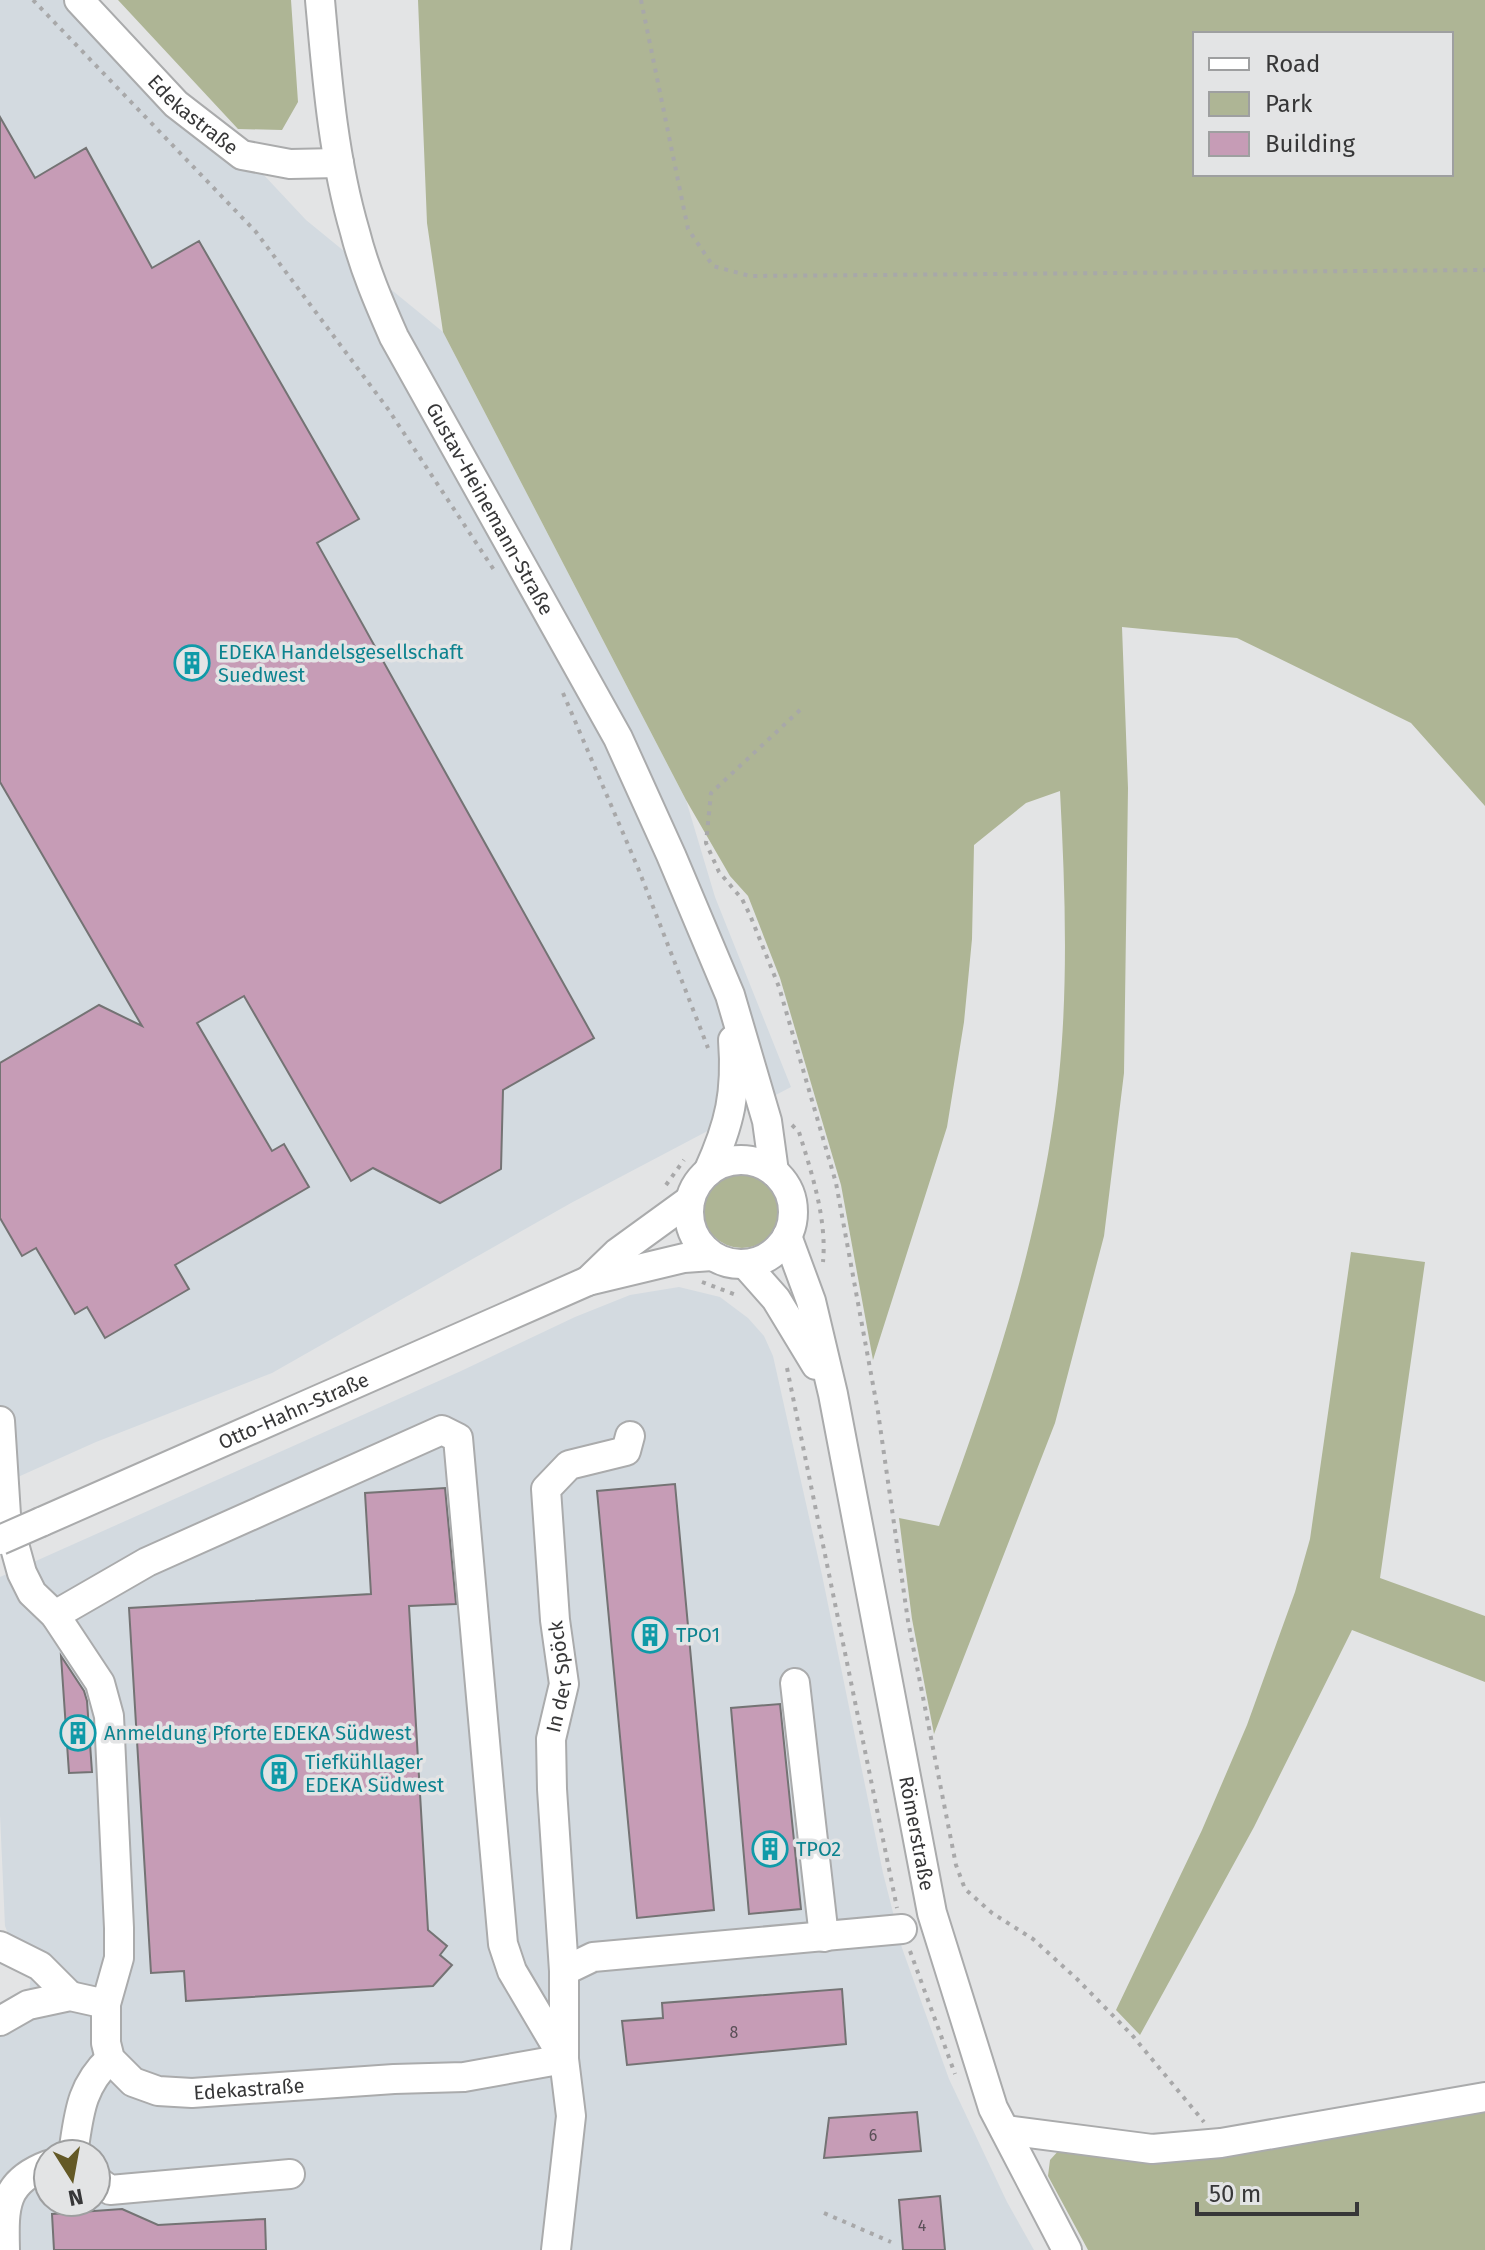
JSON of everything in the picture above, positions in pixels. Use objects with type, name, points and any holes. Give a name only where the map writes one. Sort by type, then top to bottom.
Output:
[{"type":"street","name":"Edekastraße","points":[[79,0],[176,104],[242,155],[290,164],[339,163]]},
{"type":"street","name":"Gustav-Heinemann-Straße","points":[[320,0],[339,163],[354,232],[372,286],[394,337],[618,738],[730,995],[767,1121],[774,1172]]},
{"type":"street","name":"Gustav-Heinemann-Straße","points":[[697,1165],[730,1120],[736,1071],[730,995]]},
{"type":"street","points":[[741,1160],[758,1163],[774,1172],[785,1185],[792,1202],[792,1219],[787,1236],[777,1250],[762,1260],[706,1268],[691,1228],[690,1200],[697,1184],[697,1165],[741,1160]]},
{"type":"street","name":"Otto-Hahn-Straße","points":[[588,1281],[617,1253],[690,1200]]},
{"type":"street","name":"Römerstraße","points":[[787,1236],[811,1301],[833,1394],[932,1913],[993,2108],[1067,2250]]},
{"type":"street","name":"Otto-Hahn-Straße","points":[[0,1540],[588,1281],[684,1258],[706,1268]]},
{"type":"street","name":"Römerstraße","points":[[745,1264],[767,1305],[833,1394]]},
{"type":"street","points":[[0,1421],[6,1515],[22,1573],[32,1593],[55,1615],[100,1683],[109,1716],[119,1958],[106,2004],[106,2043],[110,2059],[96,2072],[86,2089],[76,2138]]},
{"type":"street","points":[[55,1615],[147,1562],[442,1430],[458,1438],[503,1944],[512,1971],[564,2059]]},
{"type":"street","name":"In der Spöck","points":[[556,2250],[571,2116],[564,2059],[564,1971],[551,1739],[564,1684],[555,1620],[546,1489],[569,1465],[626,1451],[630,1436]]},
{"type":"street","points":[[795,1683],[824,1937]]},
{"type":"street","points":[[564,1971],[593,1957],[902,1929]]},
{"type":"street","points":[[0,1946],[40,1966],[70,1996]]},
{"type":"street","points":[[0,1994],[28,2005]]},
{"type":"street","points":[[0,2021],[28,2005],[70,1996],[106,2004]]},
{"type":"street","name":"Edekastraße","points":[[110,2059],[133,2082],[158,2091],[192,2093],[464,2077],[564,2059]]},
{"type":"street","points":[[1005,2130],[1152,2149],[1221,2143],[1485,2097]]},
{"type":"street","points":[[5,2250],[4,2219],[8,2194],[25,2175],[32,2172]]},
{"type":"street","points":[[112,2190],[290,2174]]},
{"type":"path","points":[[33,0],[256,232],[388,409],[494,570]]},
{"type":"path","points":[[641,0],[688,229],[713,266],[750,276],[1485,270]]},
{"type":"path","points":[[560,688],[638,868],[713,1059]]},
{"type":"path","points":[[800,710],[711,793],[706,843],[719,872],[746,907],[779,987],[836,1183],[878,1412],[908,1621],[956,1865],[965,1889],[992,1913],[1033,1939],[1132,2035],[1221,2143]]},
{"type":"path","points":[[767,1121],[788,1120],[799,1132],[819,1209],[825,1240],[822,1266],[803,1280]]},
{"type":"path","points":[[659,1194],[678,1171],[697,1165]]},
{"type":"path","points":[[706,1268],[734,1293],[767,1305]]},
{"type":"path","points":[[785,1363],[790,1375],[889,1876],[902,1929],[958,2085]]},
{"type":"path","points":[[824,2213],[891,2242]]},
{"type":"shaded area","points":[[0,0],[100,0],[306,220],[443,332],[686,800],[715,897],[791,1087],[571,1203],[272,1373],[96,1442],[0,1485]]},
{"type":"shaded area","points":[[679,1287],[720,1297],[748,1318],[764,1336],[773,1356],[883,1873],[902,1948],[949,2079],[1007,2202],[1034,2250],[0,2250],[0,2037],[26,2021],[33,1956],[11,1941],[5,1926],[0,1815],[0,1577],[630,1295]]},
{"type":"green space","points":[[118,0],[291,0],[298,102],[282,130],[238,129]]},
{"type":"green space","points":[[418,0],[1485,0],[1485,806],[1411,723],[1237,638],[1122,627],[1128,788],[1124,1073],[1104,1236],[1055,1423],[934,1734],[912,1619],[899,1518],[939,1526],[990,1382],[1031,1236],[1051,1136],[1064,1007],[1065,921],[1060,791],[1026,803],[974,845],[972,939],[964,1022],[947,1127],[873,1360],[841,1185],[780,978],[748,896],[730,876],[686,800],[443,332],[427,223]]},
{"type":"green space","points":[[742,1168],[757,1171],[770,1180],[779,1193],[782,1208],[779,1223],[770,1236],[757,1245],[742,1248],[727,1245],[714,1236],[705,1223],[702,1208],[705,1193],[714,1180],[727,1171]]},
{"type":"green space","points":[[1351,1252],[1425,1262],[1380,1578],[1485,1616],[1485,1682],[1352,1630],[1254,1827],[1140,2035],[1116,2010],[1202,1830],[1247,1725],[1295,1592],[1310,1539]]},
{"type":"green space","points":[[1485,2105],[1485,2250],[1088,2250],[1048,2176],[1050,2160],[1060,2149]]},
{"type":"building","name":"EDEKA Handelsgesellschaft Suedwest","points":[[0,117],[35,178],[86,148],[152,268],[199,241],[359,519],[317,543],[594,1038],[503,1090],[501,1169],[440,1203],[373,1168],[351,1181],[244,996],[197,1023],[272,1151],[284,1144],[309,1187],[175,1265],[189,1289],[105,1338],[87,1307],[75,1314],[36,1248],[22,1256],[0,1218],[0,1063],[99,1005],[142,1026],[0,782]]},
{"type":"building","name":"TPO1","points":[[675,1484],[714,1910],[637,1918],[597,1491]]},
{"type":"building","name":"Tiefkühllager EDEKA Südwest","points":[[445,1488],[456,1604],[409,1606],[428,1930],[447,1946],[440,1955],[452,1965],[433,1986],[186,2001],[184,1971],[151,1973],[129,1608],[371,1594],[365,1493]]},
{"type":"building","name":"Anmeldung Pforte EDEKA Südwest","points":[[61,1656],[84,1691],[87,1701],[92,1772],[69,1773]]},
{"type":"building","name":"TPO2","points":[[780,1704],[801,1909],[749,1914],[731,1708]]},
{"type":"building","points":[[842,1989],[846,2044],[627,2065],[622,2021],[663,2018],[662,2003]]},
{"type":"building","points":[[917,2112],[921,2151],[824,2158],[829,2118]]},
{"type":"building","points":[[940,2196],[945,2250],[903,2250],[899,2200]]},
{"type":"building","points":[[122,2209],[158,2225],[265,2219],[266,2250],[54,2250],[52,2218],[112,2218],[112,2210]]},
{"type":"place","name":"EDEKA Handelsgesellschaft Suedwest","points":[[192,663]]},
{"type":"place","name":"TPO1","points":[[650,1635]]},
{"type":"place","name":"Anmeldung Pforte EDEKA Südwest","points":[[78,1733]]},
{"type":"place","name":"Tiefkühllager EDEKA Südwest","points":[[279,1773]]},
{"type":"place","name":"TPO2","points":[[770,1849]]}]
